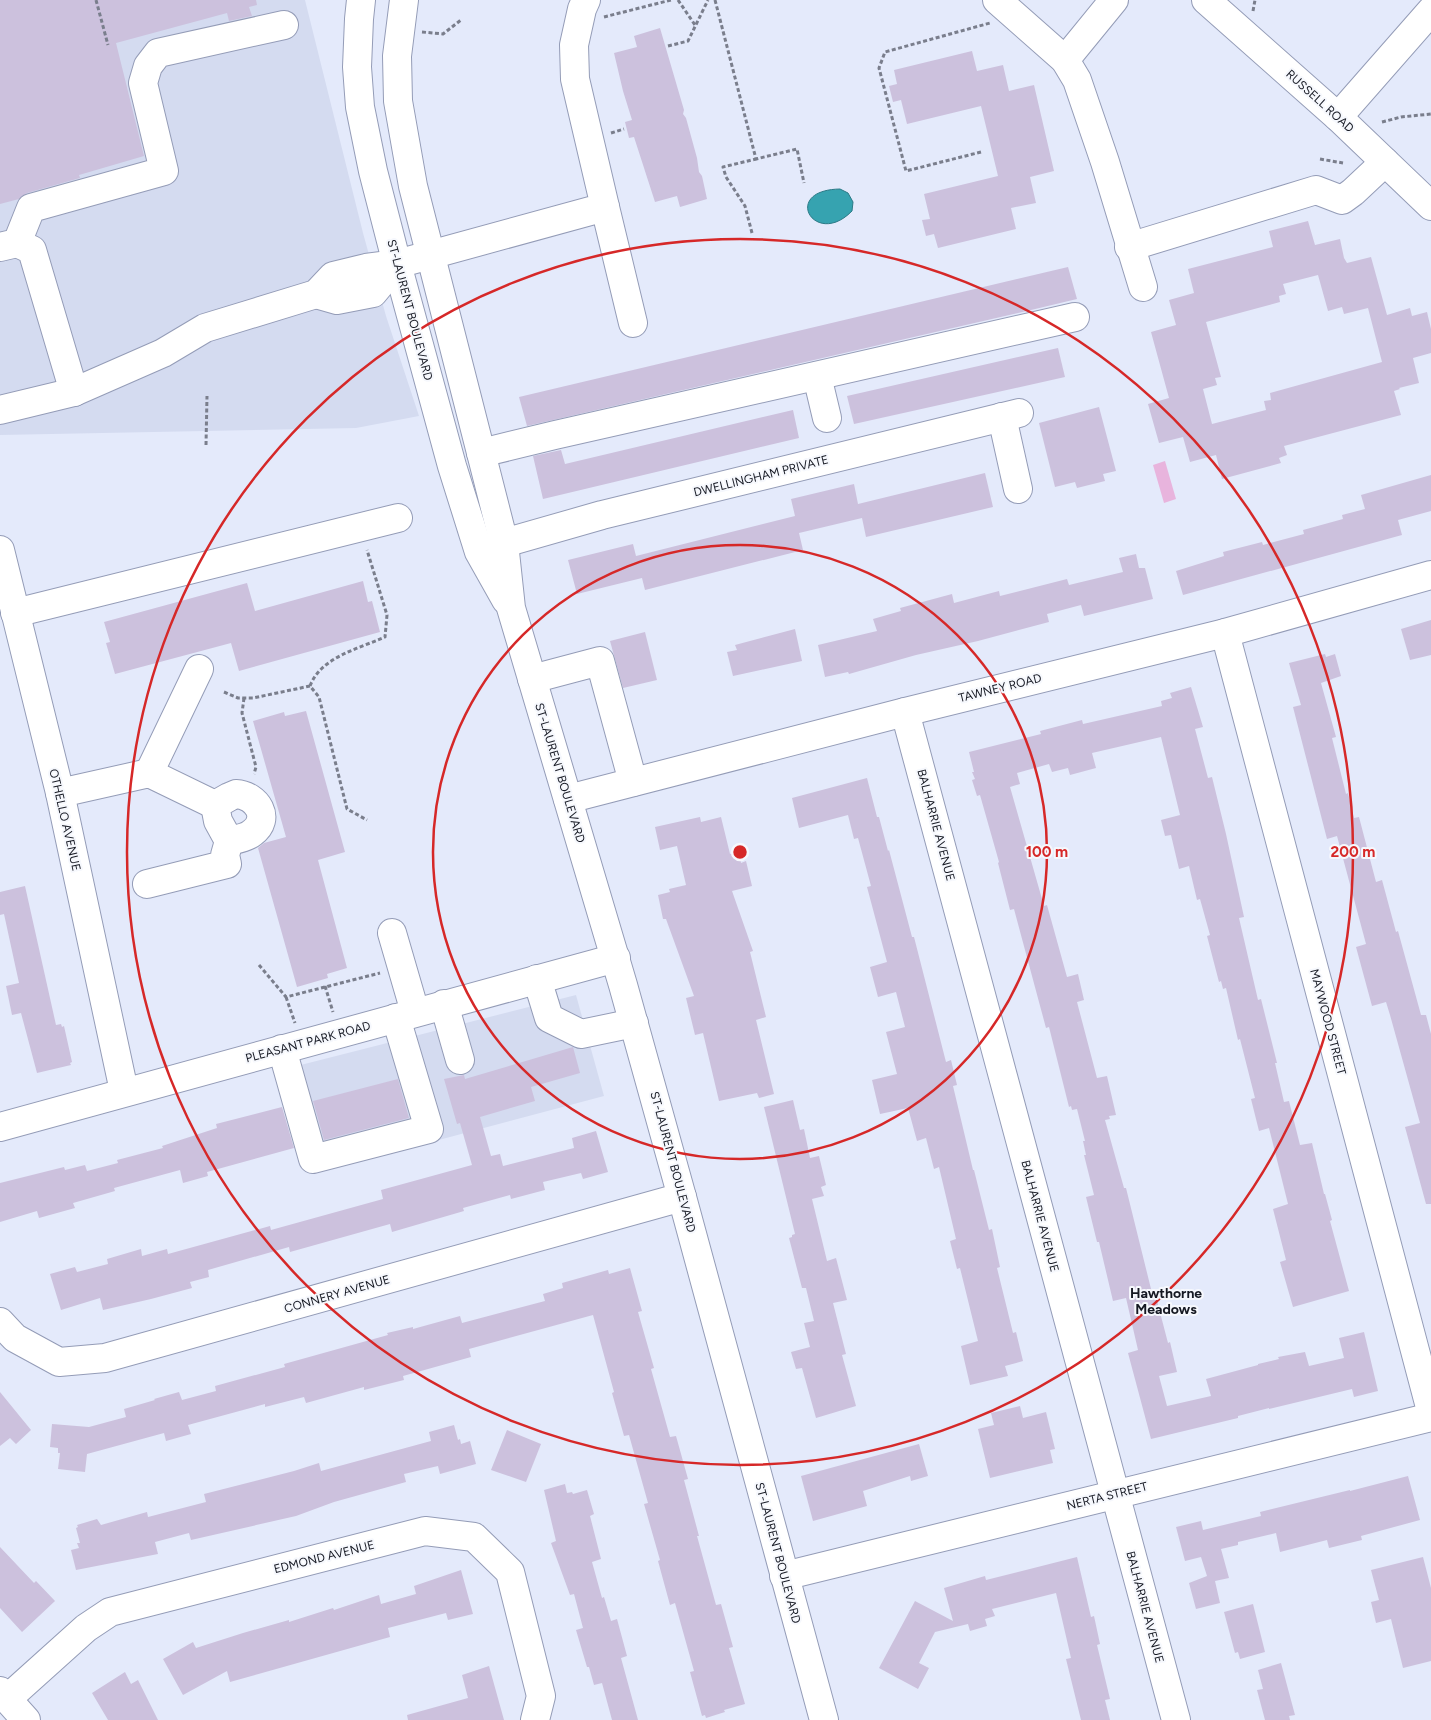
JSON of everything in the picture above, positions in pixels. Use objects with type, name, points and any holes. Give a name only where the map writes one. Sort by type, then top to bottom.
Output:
[{"type":"street","name":"ST-LAURENT BOULEVARD","points":[[361,0],[357,68],[360,106],[373,171],[452,466],[479,552],[511,608]]},
{"type":"street","name":"ST-LAURENT BOULEVARD","points":[[404,0],[398,56],[398,101],[413,186],[504,542],[511,608],[616,958],[824,1720]]},
{"type":"street","points":[[1065,60],[1114,0]]},
{"type":"street","name":"RUSSELL ROAD","points":[[1206,0],[1338,117],[1431,206]]},
{"type":"street","points":[[1006,8],[1065,60],[1077,80],[1106,162],[1142,287]]},
{"type":"street","points":[[582,11],[574,45],[575,79],[633,323]]},
{"type":"street","points":[[1338,117],[1431,11]]},
{"type":"street","points":[[74,392],[32,250],[8,245],[31,208],[164,171],[143,83],[148,66],[158,53],[284,25]]},
{"type":"street","points":[[1129,247],[1316,190],[1342,200],[1354,192],[1385,162]]},
{"type":"street","points":[[0,410],[74,392],[163,353],[205,328],[316,294],[332,276],[366,268],[397,264],[605,207]]},
{"type":"street","points":[[481,453],[1075,317]]},
{"type":"street","points":[[817,376],[827,418]]},
{"type":"street","name":"DWELLINGHAM PRIVATE","points":[[504,542],[1010,415],[1018,489]]},
{"type":"street","points":[[15,612],[398,518]]},
{"type":"street","name":"OTHELLO AVENUE","points":[[0,552],[60,793],[124,1092]]},
{"type":"street","name":"TAWNEY ROAD","points":[[568,800],[906,712],[1225,633],[1431,575]]},
{"type":"street","name":"MAYWOOD STREET","points":[[1225,633],[1431,1411]]},
{"type":"street","points":[[532,679],[600,661],[633,782]]},
{"type":"street","points":[[149,773],[199,669]]},
{"type":"street","name":"BALHARRIE AVENUE","points":[[906,712],[1176,1720]]},
{"type":"street","points":[[60,793],[149,773],[215,805]]},
{"type":"street","points":[[215,805],[236,794],[243,794],[256,802],[260,808],[260,823],[251,834],[229,841]]},
{"type":"street","points":[[147,884],[227,864],[225,854],[229,841],[218,821],[215,805]]},
{"type":"street","points":[[282,1049],[313,1159],[429,1129],[405,1015],[402,967],[392,933]]},
{"type":"street","name":"PLEASANT PARK ROAD","points":[[0,1126],[616,958]]},
{"type":"street","points":[[537,979],[550,1018],[582,1034],[634,1023]]},
{"type":"street","points":[[444,1004],[460,1060]]},
{"type":"street","name":"CONNERY AVENUE","points":[[0,1322],[15,1338],[58,1362],[105,1358],[682,1197]]},
{"type":"street","name":"NERTA STREET","points":[[784,1576],[1431,1417]]},
{"type":"street","name":"EDMOND AVENUE","points":[[4,1695],[86,1628],[110,1612],[425,1531],[474,1537],[510,1572],[541,1696],[535,1720]]},
{"type":"street","points":[[4,1695],[26,1720]]},
{"type":"path","points":[[96,0],[108,45]]},
{"type":"path","points":[[582,11],[671,0]]},
{"type":"path","points":[[678,0],[695,26]]},
{"type":"path","points":[[668,46],[688,41],[708,0]]},
{"type":"path","points":[[715,0],[756,160]]},
{"type":"path","points":[[981,152],[906,171],[879,68],[886,52],[919,44],[1006,8]]},
{"type":"path","points":[[414,31],[443,34],[461,20]]},
{"type":"path","points":[[1382,122],[1401,117],[1431,114]]},
{"type":"path","points":[[752,233],[745,206],[726,177],[723,167],[797,149],[804,183]]},
{"type":"path","points":[[1320,159],[1343,162]]},
{"type":"path","points":[[206,445],[207,396]]},
{"type":"path","points":[[310,686],[314,675],[328,662],[385,637],[387,615],[361,528]]},
{"type":"path","points":[[224,692],[238,698],[253,698],[310,686]]},
{"type":"path","points":[[310,686],[319,697],[348,809],[367,820]]},
{"type":"path","points":[[243,794],[249,786],[256,767],[242,714],[244,698]]},
{"type":"path","points":[[259,966],[286,997],[402,967]]},
{"type":"shaded area","points":[[0,0],[305,0],[363,233],[386,316],[419,416],[356,428],[0,435]]},
{"type":"shaded area","points":[[1165,461],[1176,499],[1164,503],[1153,465]]},
{"type":"shaded area","points":[[576,995],[604,1096],[311,1174],[281,1070]]},
{"type":"water","points":[[840,189],[848,193],[853,202],[852,211],[838,221],[826,224],[816,221],[810,215],[808,206],[811,198],[822,192]]},
{"type":"building","points":[[0,0],[256,0],[257,5],[249,7],[252,16],[229,21],[227,13],[116,43],[144,156],[79,175],[80,178],[27,193],[19,199],[0,204]]},
{"type":"building","points":[[660,28],[707,199],[680,207],[677,196],[655,202],[634,137],[629,138],[625,122],[632,120],[614,53],[637,47],[634,36]]},
{"type":"building","points":[[972,51],[977,71],[1003,65],[1009,91],[1034,85],[1054,171],[1030,177],[1036,203],[1011,208],[1016,229],[938,248],[934,234],[926,236],[922,220],[930,219],[924,194],[998,176],[981,106],[907,124],[901,100],[893,102],[889,86],[897,84],[894,70]]},
{"type":"building","points":[[1308,221],[1315,245],[1340,239],[1347,263],[1371,257],[1387,315],[1410,308],[1412,316],[1427,312],[1431,329],[1431,353],[1413,358],[1419,383],[1394,391],[1401,415],[1284,446],[1287,455],[1279,458],[1281,463],[1222,479],[1216,455],[1190,462],[1183,437],[1159,443],[1148,404],[1169,398],[1151,332],[1176,325],[1169,300],[1194,293],[1188,269],[1273,247],[1269,231]],"holes":[[[1318,275],[1328,311],[1342,307],[1344,314],[1368,308],[1382,362],[1270,393],[1271,400],[1264,401],[1266,410],[1212,424],[1203,389],[1217,385],[1215,378],[1221,377],[1206,322],[1280,302],[1279,296],[1286,294],[1283,284]]]},
{"type":"building","points":[[1068,267],[1077,299],[1031,310],[527,426],[519,397]]},
{"type":"building","points":[[1058,348],[1065,377],[854,424],[847,396]]},
{"type":"building","points":[[1099,407],[1116,471],[1103,474],[1105,481],[1077,488],[1075,482],[1055,487],[1039,423]]},
{"type":"building","points":[[793,410],[799,438],[543,499],[533,456],[561,450],[565,464]]},
{"type":"building","points":[[985,473],[993,507],[866,537],[862,518],[799,533],[803,550],[645,590],[642,578],[577,594],[568,560],[633,544],[636,556],[795,516],[791,499],[854,484],[858,504]]},
{"type":"building","points":[[1431,475],[1431,511],[1398,520],[1402,535],[1183,595],[1176,571],[1224,556],[1223,552],[1262,542],[1263,545],[1304,534],[1303,530],[1343,519],[1342,515],[1365,509],[1361,495]]},
{"type":"building","points":[[1136,554],[1139,568],[1145,568],[1153,599],[1084,616],[1081,605],[1047,614],[1049,622],[916,655],[849,674],[848,672],[825,677],[818,645],[877,631],[873,619],[901,611],[900,608],[952,594],[954,603],[999,591],[1000,596],[1067,579],[1069,585],[1123,572],[1119,558]]},
{"type":"building","points":[[363,581],[368,602],[372,601],[380,632],[239,671],[231,643],[115,674],[106,643],[110,642],[104,622],[247,583],[255,611]]},
{"type":"building","points":[[1431,620],[1431,655],[1410,660],[1401,629]]},
{"type":"building","points":[[795,629],[802,661],[733,676],[727,652],[737,650],[735,645]]},
{"type":"building","points":[[645,632],[657,680],[623,688],[610,641]]},
{"type":"building","points":[[1325,654],[1326,657],[1335,654],[1341,676],[1321,683],[1336,737],[1332,738],[1346,794],[1348,793],[1354,818],[1359,817],[1376,882],[1382,880],[1421,1015],[1426,1015],[1431,1034],[1431,1204],[1426,1204],[1405,1127],[1420,1123],[1386,1002],[1372,1006],[1356,947],[1366,944],[1337,836],[1327,839],[1293,707],[1301,705],[1289,663]]},
{"type":"building","points":[[1191,687],[1203,727],[1195,729],[1208,778],[1212,777],[1226,834],[1244,917],[1239,918],[1258,1000],[1261,999],[1277,1063],[1275,1063],[1284,1102],[1289,1101],[1300,1145],[1312,1143],[1349,1291],[1293,1307],[1280,1262],[1286,1260],[1273,1209],[1288,1204],[1269,1128],[1259,1131],[1251,1099],[1255,1098],[1240,1039],[1238,1040],[1226,988],[1223,989],[1221,981],[1219,982],[1207,936],[1210,935],[1200,899],[1197,900],[1189,866],[1179,869],[1171,835],[1165,836],[1161,820],[1180,815],[1161,737],[1092,753],[1096,768],[1070,775],[1068,768],[1052,772],[1049,764],[1017,773],[1020,784],[1010,787],[1044,906],[1047,905],[1067,977],[1078,974],[1084,1000],[1077,1002],[1097,1078],[1107,1076],[1116,1115],[1109,1116],[1110,1119],[1105,1120],[1124,1188],[1126,1188],[1153,1297],[1156,1297],[1168,1343],[1170,1342],[1177,1372],[1159,1376],[1167,1406],[1211,1396],[1206,1379],[1279,1359],[1278,1357],[1305,1352],[1309,1366],[1344,1358],[1339,1338],[1364,1332],[1378,1391],[1354,1397],[1352,1389],[1269,1408],[1238,1416],[1238,1418],[1151,1439],[1128,1353],[1138,1350],[1126,1298],[1113,1301],[1086,1197],[1094,1195],[1084,1155],[1086,1155],[1083,1141],[1085,1141],[1077,1109],[1072,1110],[1071,1106],[1069,1107],[1049,1027],[1046,1028],[1014,909],[1010,910],[980,795],[977,796],[972,780],[975,779],[969,752],[1041,734],[1040,731],[1082,720],[1083,724],[1162,706],[1161,701],[1172,698],[1170,693]]},
{"type":"building","points":[[306,711],[345,852],[318,860],[347,968],[327,974],[328,978],[297,987],[258,848],[264,843],[286,837],[253,721],[284,712],[285,716]]},
{"type":"building","points":[[867,778],[877,817],[879,817],[889,850],[912,937],[914,937],[946,1062],[951,1060],[957,1085],[953,1086],[973,1170],[989,1230],[992,1229],[1000,1267],[997,1268],[1013,1333],[1016,1332],[1023,1361],[1005,1366],[1008,1376],[970,1385],[961,1346],[978,1341],[960,1268],[957,1269],[950,1241],[956,1239],[939,1167],[934,1169],[926,1138],[917,1141],[908,1108],[880,1114],[872,1080],[897,1074],[886,1032],[905,1027],[896,992],[878,997],[870,967],[887,962],[867,887],[871,886],[858,838],[854,839],[848,815],[799,828],[792,798]]},
{"type":"building","points":[[700,817],[701,822],[721,817],[730,854],[739,852],[741,863],[746,861],[752,886],[732,891],[753,951],[750,952],[766,1017],[756,1020],[774,1094],[759,1098],[757,1093],[719,1101],[703,1033],[695,1035],[686,998],[694,996],[666,919],[663,919],[658,895],[670,892],[669,889],[686,885],[677,846],[660,850],[655,827]]},
{"type":"building","points":[[25,886],[56,1025],[61,1024],[62,1027],[64,1026],[72,1062],[70,1063],[71,1065],[37,1073],[21,1013],[12,1015],[6,986],[19,983],[4,914],[0,915],[0,892]]},
{"type":"building","points":[[573,1047],[580,1073],[531,1087],[535,1101],[480,1117],[491,1156],[500,1154],[503,1166],[574,1148],[572,1138],[596,1131],[608,1172],[583,1179],[581,1173],[543,1182],[545,1190],[511,1199],[510,1195],[463,1208],[464,1211],[392,1232],[390,1224],[290,1252],[289,1247],[208,1270],[209,1277],[190,1282],[192,1288],[151,1299],[103,1310],[100,1298],[61,1310],[50,1274],[75,1267],[77,1272],[108,1264],[107,1259],[141,1249],[142,1256],[167,1249],[168,1254],[270,1226],[271,1230],[383,1199],[381,1190],[472,1165],[460,1123],[457,1124],[444,1079],[464,1075],[465,1079]]},
{"type":"building","points":[[398,1079],[409,1118],[324,1140],[313,1101]]},
{"type":"building","points":[[793,1100],[800,1130],[804,1129],[810,1158],[819,1156],[826,1185],[821,1187],[824,1196],[812,1199],[827,1261],[836,1258],[847,1300],[833,1303],[846,1354],[842,1355],[856,1406],[816,1418],[802,1368],[796,1369],[791,1352],[810,1347],[804,1323],[814,1321],[806,1288],[802,1288],[789,1238],[795,1234],[764,1107]]},
{"type":"building","points":[[282,1107],[294,1148],[207,1172],[208,1176],[183,1183],[180,1170],[114,1188],[115,1191],[73,1203],[75,1208],[39,1218],[37,1211],[0,1222],[0,1183],[64,1167],[65,1170],[85,1165],[87,1171],[118,1163],[117,1160],[163,1148],[162,1146],[217,1128],[216,1124]]},
{"type":"building","points":[[630,1268],[642,1311],[638,1312],[654,1368],[651,1369],[670,1437],[676,1436],[688,1479],[684,1480],[699,1536],[697,1536],[716,1605],[721,1604],[733,1647],[729,1648],[745,1704],[706,1718],[705,1715],[702,1716],[690,1672],[694,1671],[675,1603],[670,1605],[658,1561],[660,1560],[644,1504],[648,1503],[629,1435],[624,1436],[593,1315],[469,1349],[471,1357],[403,1376],[404,1380],[364,1390],[364,1387],[306,1403],[304,1397],[265,1407],[265,1404],[188,1425],[191,1434],[166,1441],[164,1433],[87,1454],[85,1472],[58,1469],[60,1453],[58,1453],[58,1448],[50,1447],[52,1424],[89,1427],[126,1417],[124,1409],[154,1399],[179,1392],[182,1400],[216,1391],[215,1386],[285,1367],[284,1364],[388,1335],[387,1333],[413,1327],[413,1329],[460,1316],[462,1323],[545,1301],[543,1294],[563,1288],[562,1283],[608,1270],[609,1274]]},
{"type":"building","points":[[0,1392],[31,1430],[16,1444],[10,1438],[0,1446]]},
{"type":"building","points":[[1020,1406],[1023,1418],[1046,1412],[1055,1449],[1050,1450],[1053,1463],[990,1478],[978,1429],[994,1425],[991,1413]]},
{"type":"building","points":[[454,1425],[461,1444],[470,1441],[476,1464],[440,1474],[438,1466],[404,1474],[406,1482],[334,1502],[296,1516],[191,1540],[189,1533],[155,1542],[158,1554],[76,1570],[71,1550],[79,1548],[77,1543],[80,1543],[77,1525],[97,1519],[101,1525],[147,1512],[148,1517],[206,1502],[204,1494],[319,1463],[321,1471],[431,1441],[429,1432]]},
{"type":"building","points":[[507,1430],[541,1444],[526,1482],[491,1470]]},
{"type":"building","points":[[919,1444],[928,1476],[911,1481],[910,1476],[863,1491],[867,1506],[813,1521],[801,1476]]},
{"type":"building","points":[[1408,1476],[1420,1520],[1361,1536],[1362,1540],[1329,1548],[1327,1540],[1280,1552],[1276,1533],[1238,1542],[1238,1545],[1221,1549],[1229,1578],[1215,1581],[1220,1603],[1196,1609],[1189,1583],[1207,1576],[1201,1557],[1185,1561],[1176,1527],[1201,1521],[1203,1530],[1261,1516],[1260,1512]]},
{"type":"building","points":[[565,1484],[567,1493],[572,1492],[573,1494],[587,1490],[594,1514],[590,1516],[601,1559],[592,1562],[602,1598],[604,1597],[611,1621],[617,1619],[627,1656],[621,1658],[638,1720],[612,1720],[602,1683],[594,1685],[589,1667],[587,1667],[576,1630],[583,1628],[574,1594],[570,1595],[551,1543],[556,1541],[544,1490]]},
{"type":"building","points":[[0,1547],[34,1583],[36,1581],[55,1601],[22,1632],[0,1608]]},
{"type":"building","points":[[1077,1557],[1091,1617],[1094,1616],[1100,1644],[1097,1645],[1110,1699],[1105,1700],[1110,1720],[1081,1720],[1066,1659],[1071,1658],[1056,1593],[992,1609],[995,1616],[985,1619],[987,1626],[970,1631],[968,1624],[935,1632],[919,1663],[929,1668],[918,1689],[879,1668],[915,1601],[953,1621],[944,1588],[985,1576],[986,1580]]},
{"type":"building","points":[[1423,1557],[1431,1588],[1431,1661],[1403,1668],[1391,1619],[1376,1623],[1371,1602],[1379,1600],[1371,1570]]},
{"type":"building","points":[[461,1570],[473,1614],[448,1620],[446,1613],[388,1628],[390,1637],[230,1682],[227,1671],[183,1695],[163,1659],[193,1642],[196,1648],[289,1620],[289,1622],[333,1608],[334,1610],[379,1595],[381,1604],[416,1594],[414,1586]]},
{"type":"building","points":[[1253,1604],[1265,1652],[1240,1659],[1238,1652],[1235,1653],[1224,1612]]},
{"type":"building","points":[[1281,1663],[1295,1715],[1289,1716],[1290,1720],[1265,1720],[1257,1690],[1263,1689],[1258,1670]]},
{"type":"building","points":[[489,1666],[504,1720],[408,1720],[407,1715],[468,1698],[462,1675]]},
{"type":"building","points":[[125,1672],[131,1684],[138,1680],[158,1720],[108,1720],[92,1693]]},
{"type":"district","name":"Hawthorne Meadows","points":[[1166,1302]]}]
